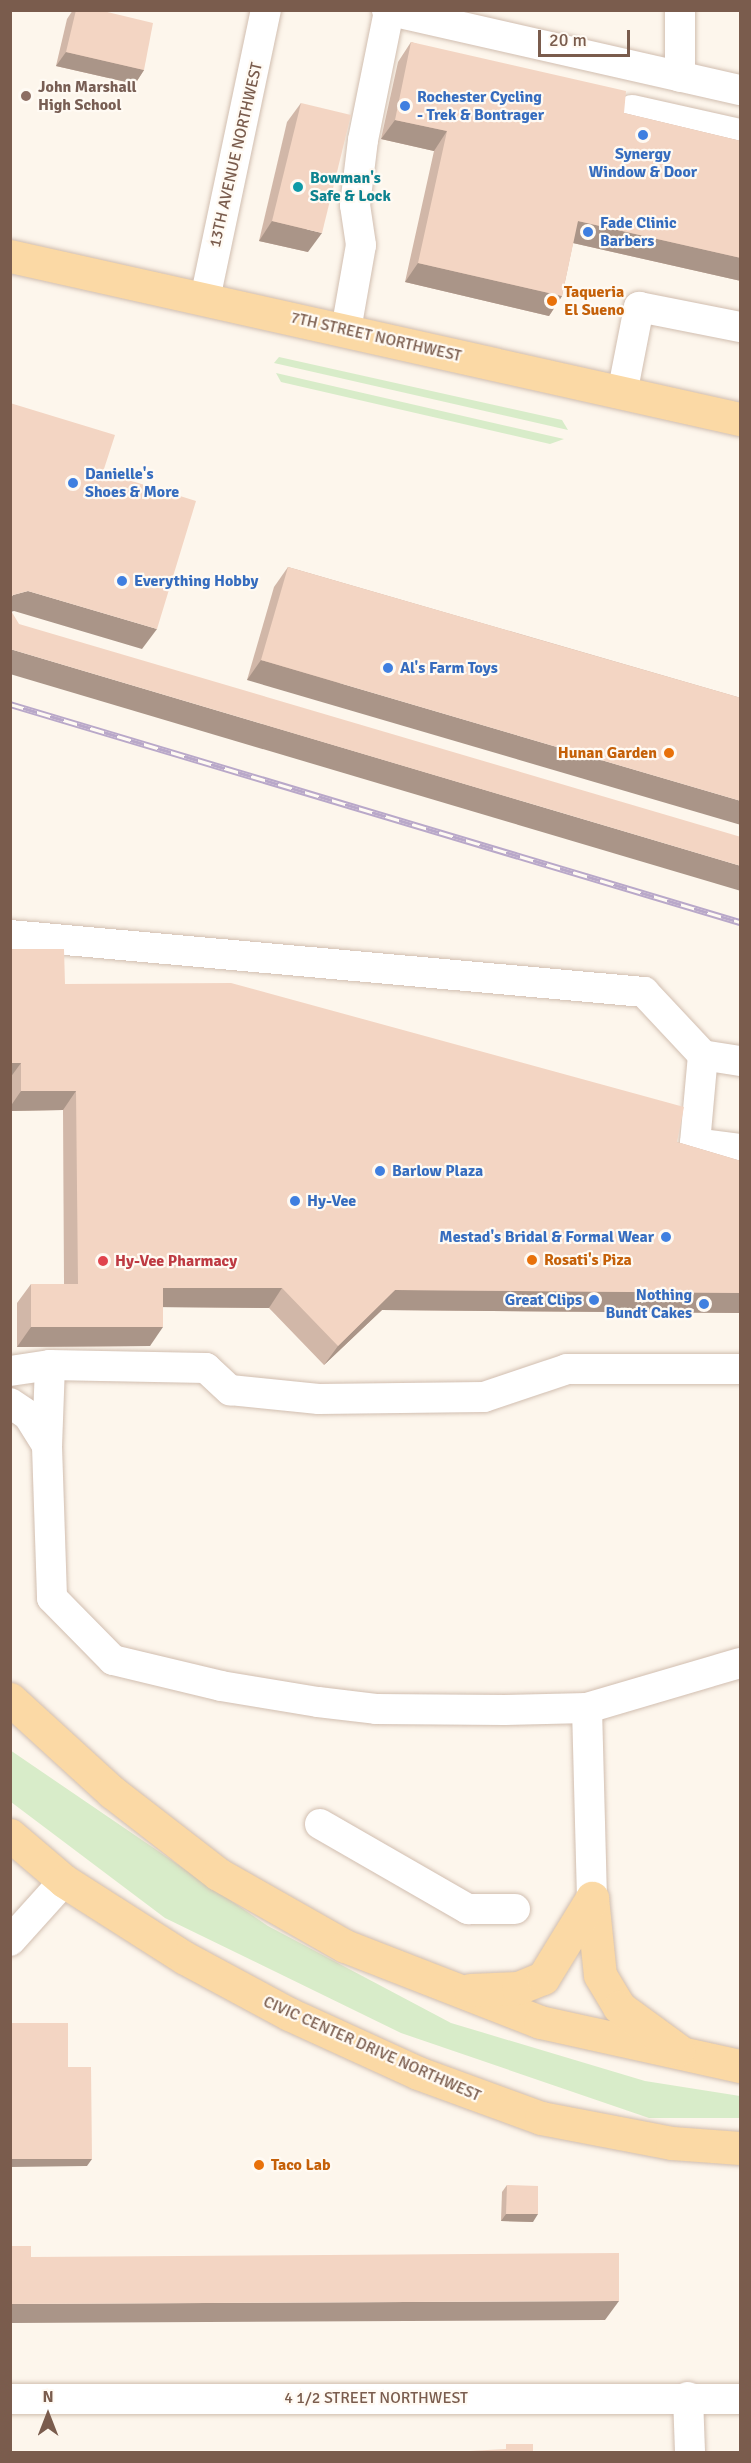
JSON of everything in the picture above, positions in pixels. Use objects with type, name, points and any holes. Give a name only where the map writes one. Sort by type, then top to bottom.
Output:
[{"type":"main road","name":"7TH STREET NORTHWEST","points":[[10,256],[741,419]]},
{"type":"main road","points":[[10,1699],[112,1792],[218,1874],[345,1946],[540,2022],[687,2057],[741,2066]]},
{"type":"main road","name":"CIVIC CENTER DRIVE NORTHWEST","points":[[10,1835],[64,1881],[289,2014],[477,2097],[610,2133],[741,2148]]},
{"type":"main road","points":[[456,1991],[518,1988],[543,1977],[592,1898]]},
{"type":"main road","points":[[592,1898],[600,1975],[619,2007],[687,2057]]},
{"type":"street","name":"13TH AVENUE NORTHWEST","points":[[204,299],[266,10]]},
{"type":"street","points":[[680,10],[694,123]]},
{"type":"street","points":[[345,330],[361,245],[356,205],[363,140],[388,11],[741,90]]},
{"type":"street","points":[[632,110],[741,134]]},
{"type":"street","points":[[622,394],[639,307],[741,327]]},
{"type":"street","points":[[10,935],[645,992],[703,1055],[741,1061]]},
{"type":"street","points":[[703,1055],[695,1143],[741,1149]]},
{"type":"street","points":[[10,1371],[50,1365],[206,1368],[230,1390],[303,1399],[484,1397],[567,1369],[741,1369]]},
{"type":"street","points":[[50,1365],[46,1446],[52,1598],[113,1660],[221,1686],[376,1709],[587,1708],[741,1663]]},
{"type":"street","points":[[10,1403],[28,1415],[46,1446]]},
{"type":"street","points":[[587,1708],[592,1898]]},
{"type":"street","points":[[320,1824],[468,1909],[514,1909]]},
{"type":"street","points":[[10,1941],[64,1881]]},
{"type":"street","points":[[688,2397],[690,2452]]},
{"type":"street","name":"4 1/2 STREET NORTHWEST","points":[[10,2399],[688,2397],[741,2399]]},
{"type":"green space","points":[[279,357],[562,420],[568,430],[274,363]]},
{"type":"green space","points":[[276,373],[564,439],[550,444],[281,382]]},
{"type":"green space","points":[[10,1750],[268,1926],[451,2023],[645,2081],[740,2096],[740,2118],[649,2118],[401,2033],[165,1918],[11,1802]]},
{"type":"building","points":[[76,10],[99,10],[153,23],[144,70],[66,52]]},
{"type":"building","points":[[411,42],[626,91],[624,113],[741,141],[741,258],[578,221],[562,296],[418,263],[447,131],[395,120]]},
{"type":"building","name":"Bowman's Safe & Lock","points":[[301,103],[351,115],[322,233],[272,221]]},
{"type":"building","points":[[10,403],[115,435],[103,472],[196,501],[157,629],[28,591],[13,595],[10,599]]},
{"type":"building","points":[[288,567],[741,698],[741,801],[261,660]]},
{"type":"building","points":[[10,609],[19,624],[741,837],[741,866],[10,649]]},
{"type":"building","name":"Barlow Plaza","points":[[10,949],[64,949],[65,984],[231,983],[684,1107],[677,1142],[741,1161],[741,1293],[395,1290],[338,1346],[282,1288],[163,1288],[163,1327],[31,1327],[31,1284],[78,1284],[76,1091],[21,1091],[21,1063],[10,1063]]},
{"type":"building","points":[[10,2023],[68,2023],[68,2067],[91,2067],[92,2159],[10,2159]]},
{"type":"building","points":[[507,2185],[538,2186],[538,2214],[506,2214]]},
{"type":"building","points":[[10,2246],[31,2246],[31,2257],[619,2253],[619,2301],[10,2304]]},
{"type":"building","points":[[506,2444],[533,2444],[533,2451],[635,2452],[451,2452],[506,2449]]},
{"type":"railway","points":[[10,704],[740,922]]},
{"type":"place","name":"John Marshall High School","points":[[26,96]]},
{"type":"place","name":"Rochester Cycling - Trek & Bontrager","points":[[405,106]]},
{"type":"place","name":"Synergy Window & Door","points":[[643,135]]},
{"type":"place","name":"Bowman's Safe & Lock","points":[[298,187]]},
{"type":"place","name":"Fade Clinic Barbers","points":[[588,232]]},
{"type":"place","name":"Taqueria El Sueno","points":[[552,301]]},
{"type":"place","name":"Danielle's Shoes & More","points":[[73,483]]},
{"type":"place","name":"Everything Hobby","points":[[122,581]]},
{"type":"place","name":"Al's Farm Toys","points":[[388,668]]},
{"type":"place","name":"Hunan Garden","points":[[669,753]]},
{"type":"place","name":"Barlow Plaza","points":[[380,1171]]},
{"type":"place","name":"Hy-Vee","points":[[295,1201]]},
{"type":"place","name":"Mestad's Bridal & Formal Wear","points":[[666,1237]]},
{"type":"place","name":"Rosati's Piza","points":[[532,1260]]},
{"type":"place","name":"Hy-Vee Pharmacy","points":[[103,1261]]},
{"type":"place","name":"Great Clips","points":[[594,1300]]},
{"type":"place","name":"Nothing Bundt Cakes","points":[[704,1304]]},
{"type":"place","name":"Taco Lab","points":[[259,2165]]}]
